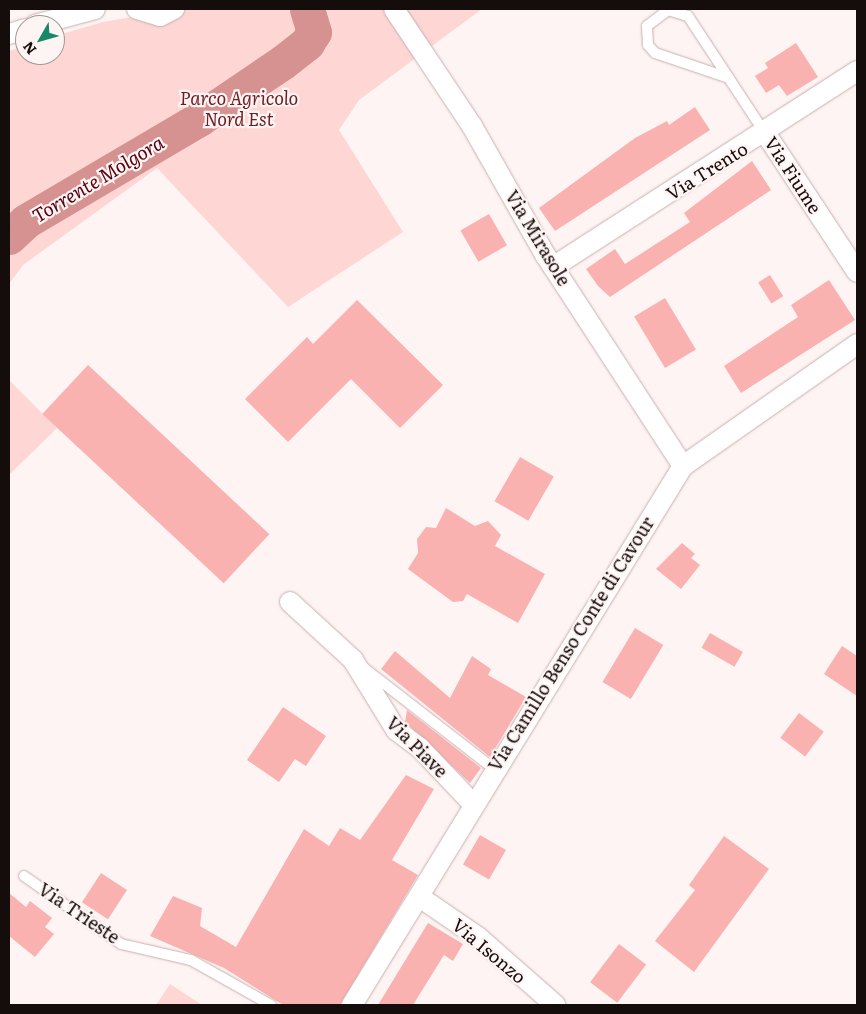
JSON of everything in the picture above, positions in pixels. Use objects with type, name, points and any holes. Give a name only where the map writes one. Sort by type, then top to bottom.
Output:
[{"type":"street","points":[[65,17],[95,9]]},
{"type":"street","points":[[138,9],[160,16],[174,9]]},
{"type":"street","name":"Via Mirasole","points":[[394,9],[472,126],[553,267],[683,466]]},
{"type":"street","name":"Via Trento","points":[[553,267],[766,134],[857,71]]},
{"type":"street","name":"Via Fiume","points":[[766,134],[857,272]]},
{"type":"street","name":"Via Camillo Benso Conte di Cavour","points":[[352,1005],[421,898],[472,803],[683,466],[857,344]]},
{"type":"street","name":"Via Piave","points":[[290,602],[353,660],[396,730],[420,748],[472,803]]},
{"type":"street","name":"Via Isonzo","points":[[421,898],[478,937],[555,1005]]},
{"type":"lane","name":"Via Fiume","points":[[729,78],[655,53],[648,45],[648,26],[659,14],[680,10],[729,78],[766,134]]},
{"type":"lane","name":"Via Piave","points":[[353,660],[494,769]]},
{"type":"lane","name":"Via Trieste","points":[[24,876],[121,944],[191,960],[271,1005]]},
{"type":"green space","name":"Parco Agricolo Nord Est","points":[[179,9],[482,9],[359,100],[339,130],[403,232],[288,307],[157,168],[23,265],[9,284],[9,51],[15,49],[15,65],[65,65],[65,33],[103,22]]},
{"type":"green space","points":[[9,380],[57,428],[9,475]]},
{"type":"green space","points":[[170,984],[202,1005],[156,1005]]},
{"type":"building","points":[[796,43],[818,77],[787,96],[779,85],[766,93],[755,76],[768,68],[765,63]]},
{"type":"building","points":[[695,107],[710,130],[555,231],[539,208],[635,138],[667,121],[669,125]]},
{"type":"building","points":[[752,161],[771,190],[610,297],[598,286],[586,269],[615,249],[625,264],[690,222],[684,213]]},
{"type":"building","points":[[489,214],[507,245],[478,262],[460,230]]},
{"type":"building","points":[[770,275],[783,296],[771,304],[758,282]]},
{"type":"building","points":[[829,280],[855,320],[741,393],[724,366],[798,317],[791,305]]},
{"type":"building","points":[[665,298],[696,349],[665,368],[634,317]]},
{"type":"building","points":[[357,300],[443,385],[400,428],[351,379],[288,442],[245,399],[307,337],[313,344]]},
{"type":"building","points":[[88,365],[269,534],[224,583],[42,414]]},
{"type":"building","points":[[520,457],[554,476],[528,521],[494,501]]},
{"type":"building","points":[[446,508],[475,526],[488,521],[501,535],[495,546],[545,574],[518,623],[467,594],[463,601],[453,602],[408,569],[418,553],[417,539],[426,527],[436,528]]},
{"type":"building","points":[[682,543],[695,554],[691,558],[700,565],[681,589],[656,569]]},
{"type":"building","points":[[635,628],[663,645],[631,699],[603,682]]},
{"type":"building","points":[[710,633],[743,652],[734,667],[702,648]]},
{"type":"building","points":[[842,646],[857,656],[857,696],[824,674]]},
{"type":"building","points":[[395,651],[450,698],[472,656],[491,669],[488,675],[526,697],[490,757],[381,669]]},
{"type":"building","points":[[283,707],[326,736],[306,766],[295,759],[279,782],[247,760]]},
{"type":"building","points":[[407,710],[481,768],[470,783],[405,722]]},
{"type":"building","points":[[799,713],[824,732],[805,756],[780,738]]},
{"type":"building","points":[[406,775],[434,789],[392,860],[418,875],[340,1005],[283,1005],[224,968],[150,936],[173,896],[202,908],[200,926],[236,947],[304,829],[329,846],[340,828],[360,840]]},
{"type":"building","points":[[480,835],[506,850],[489,879],[463,864]]},
{"type":"building","points":[[724,836],[769,869],[694,972],[655,941],[695,890],[689,885]]},
{"type":"building","points":[[101,873],[127,890],[108,919],[82,902]]},
{"type":"building","points":[[9,893],[26,907],[30,901],[52,918],[45,927],[54,934],[35,957],[9,936]]},
{"type":"building","points":[[428,923],[463,944],[453,961],[444,955],[413,1005],[378,1005]]},
{"type":"building","points":[[619,944],[646,964],[617,1003],[590,982]]},
{"type":"waterway","name":"Torrente Molgora","points":[[9,237],[26,221],[199,119],[283,62],[307,43],[314,32],[307,9]]}]
